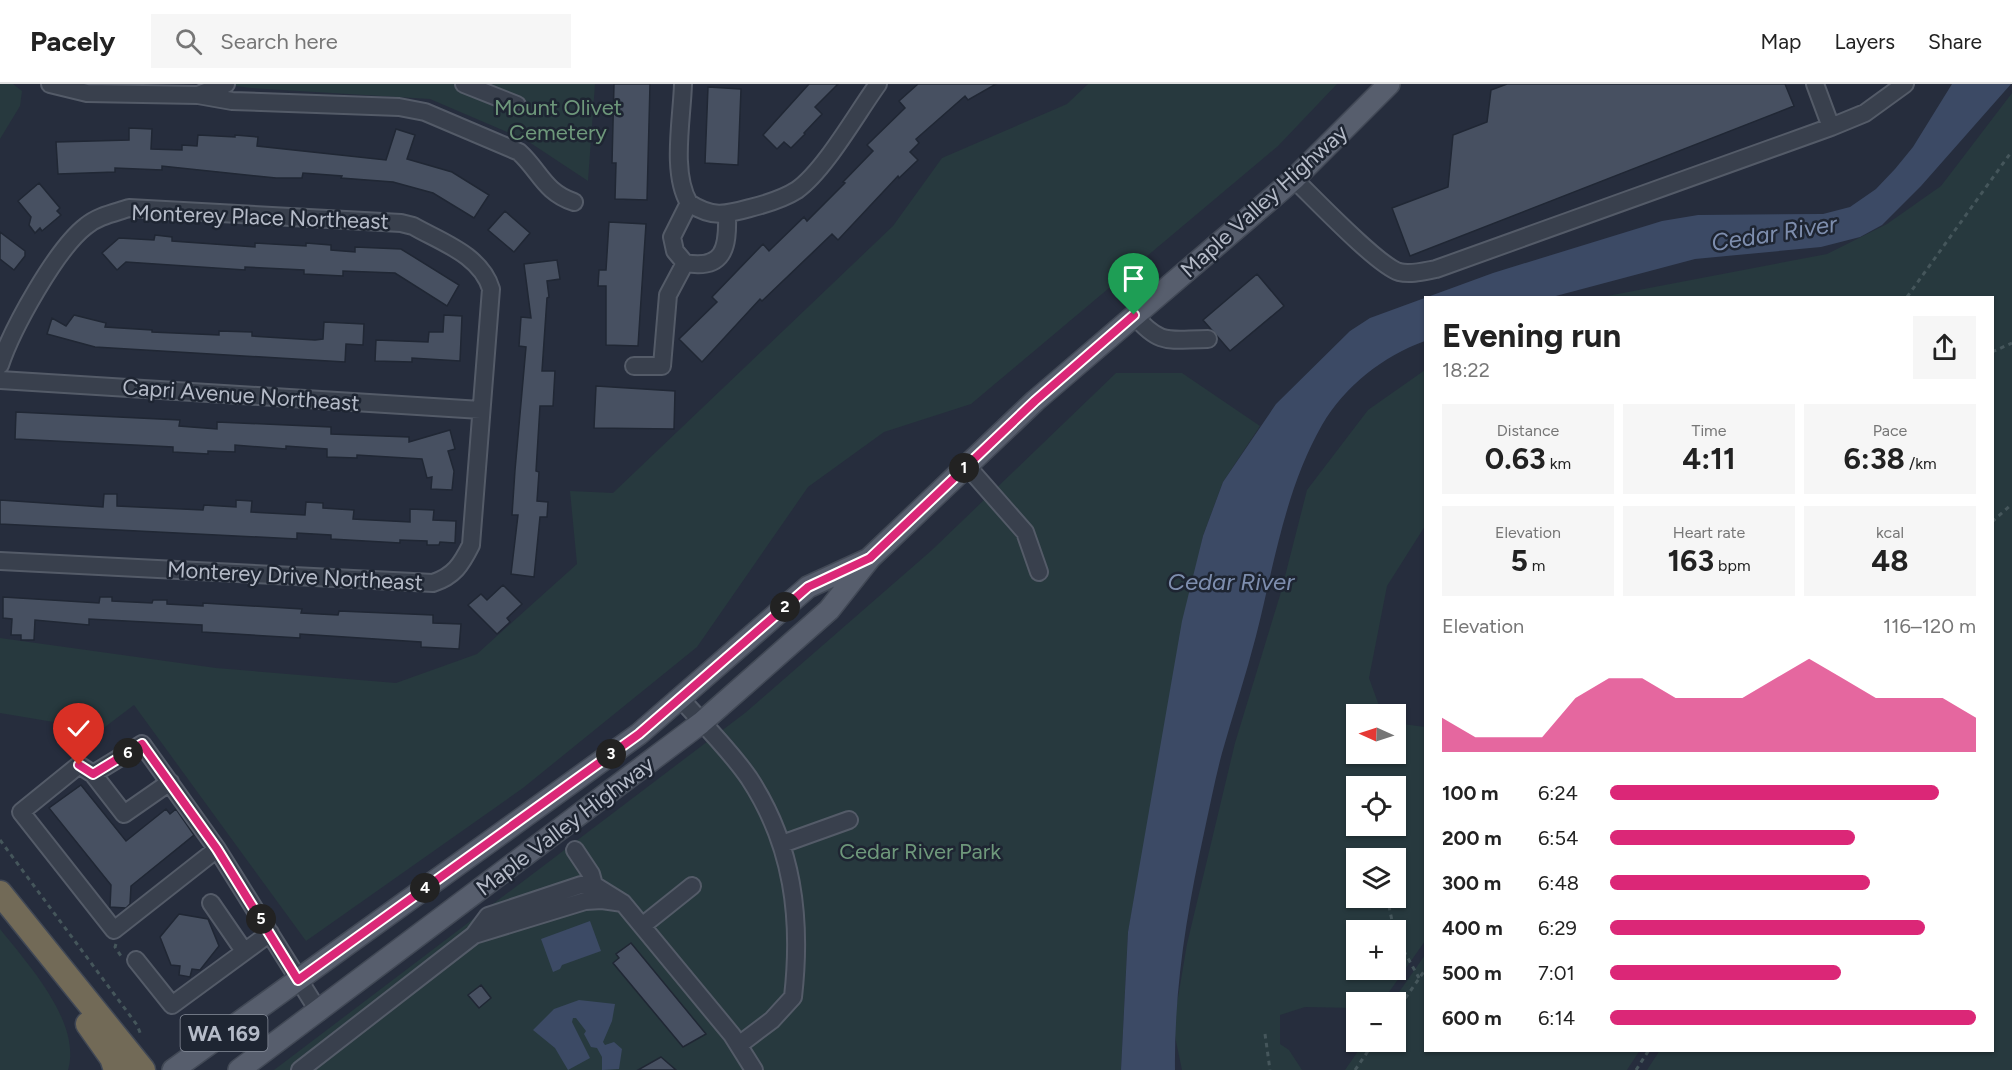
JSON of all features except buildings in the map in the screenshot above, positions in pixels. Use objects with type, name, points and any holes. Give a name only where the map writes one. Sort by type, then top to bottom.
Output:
[{"type":"highway","points":[[0,893],[143,1070]]},
{"type":"highway","points":[[0,911],[104,1044],[116,1070]]},
{"type":"main road","name":"Maple Valley Highway","points":[[239,1070],[701,723],[829,610],[870,558],[1035,401],[1294,179],[1389,84]]},
{"type":"main road","name":"Maple Valley Highway","points":[[173,1070],[639,734],[808,587],[870,558]]},
{"type":"street","points":[[50,84],[87,93],[198,95],[232,101],[399,107],[425,112],[519,152],[531,163],[540,180],[564,199],[574,202]]},
{"type":"street","points":[[198,95],[226,84]]},
{"type":"street","points":[[465,84],[517,105]]},
{"type":"street","points":[[683,84],[679,174],[682,192],[689,203],[704,213],[727,215],[766,203],[798,189],[813,175],[878,84]]},
{"type":"street","points":[[1815,84],[1831,127]]},
{"type":"street","points":[[1294,179],[1381,261],[1399,272],[1416,273],[1436,269],[1831,127],[1865,113],[1905,84]]},
{"type":"street","points":[[689,203],[672,237],[675,251],[685,263],[701,266],[715,261],[724,250],[727,215]]},
{"type":"street","name":"Monterey Place Northeast","points":[[0,364],[8,341],[42,282],[80,231],[109,214],[129,208],[390,221],[412,226],[477,263],[488,278],[491,289],[481,410]]},
{"type":"street","points":[[634,366],[662,366],[668,295],[685,263]]},
{"type":"street","points":[[1134,315],[1149,333],[1159,338],[1208,339]]},
{"type":"street","name":"Capri Avenue Northeast","points":[[0,380],[481,410]]},
{"type":"street","name":"Monterey Drive Northeast","points":[[0,561],[433,584],[448,578],[460,567],[471,545],[481,410]]},
{"type":"street","points":[[967,466],[1025,532],[1039,572]]},
{"type":"street","points":[[680,698],[748,776],[782,844],[789,868],[796,916],[793,997],[772,1020],[740,1045]]},
{"type":"street","points":[[93,774],[142,744],[217,849],[319,1012]]},
{"type":"street","points":[[170,782],[124,814],[93,774],[79,765],[21,812],[114,930],[217,849]]},
{"type":"street","points":[[782,844],[849,820]]},
{"type":"street","points":[[574,850],[591,874],[594,885]]},
{"type":"street","points":[[300,1070],[474,935],[488,916],[581,885],[594,885],[623,903],[740,1045],[754,1070]]},
{"type":"street","points":[[642,926],[692,886]]},
{"type":"street","points":[[474,935],[585,901],[602,900],[623,903]]},
{"type":"street","points":[[211,903],[244,951]]},
{"type":"street","points":[[136,960],[172,1005],[270,933]]},
{"type":"path","points":[[1908,296],[2012,151]]},
{"type":"path","points":[[1994,351],[2012,342]]},
{"type":"path","points":[[1994,520],[2012,504]]},
{"type":"path","points":[[0,840],[137,1025],[144,1042]]},
{"type":"path","points":[[1406,955],[1419,978]]},
{"type":"path","points":[[1406,997],[1424,971]]},
{"type":"path","points":[[1265,1034],[1270,1070]]},
{"type":"path","points":[[1355,1070],[1367,1052]]},
{"type":"path","points":[[1636,1070],[1648,1052]]},
{"type":"green space","points":[[0,84],[13,84],[22,91],[20,106],[0,139]]},
{"type":"green space","name":"Mount Olivet Cemetery","points":[[220,84],[595,84],[588,181],[526,140],[430,99]]},
{"type":"green space","points":[[1088,84],[1337,84],[1278,146],[971,404],[884,432],[808,487],[697,647],[523,788],[306,941],[134,705],[101,730],[0,713],[0,638],[216,668],[396,683],[477,654],[577,564],[570,491],[613,493],[893,226],[942,158],[1067,104]]},
{"type":"green space","points":[[2012,93],[2012,1070],[1647,1070],[1659,1052],[1994,1052],[1994,296],[1607,296],[1827,254],[1887,224],[1941,186]]},
{"type":"green space","points":[[1424,371],[1424,528],[1387,586],[1369,678],[1378,704],[1346,704],[1346,764],[1406,764],[1406,724],[1424,727],[1424,942],[1406,968],[1406,920],[1346,920],[1346,980],[1398,980],[1389,992],[1346,992],[1346,1008],[1305,1007],[1280,1015],[1280,1044],[1289,1050],[1302,1070],[1182,1070],[1173,1027],[1187,944],[1235,743],[1281,592],[1307,490],[1368,410]]},
{"type":"green space","name":"Cedar River Park","points":[[1116,373],[1182,373],[1260,426],[1223,482],[1203,536],[1128,932],[1121,1070],[274,1070],[745,713],[932,550]]},
{"type":"green space","points":[[0,929],[38,977],[60,1014],[67,1033],[70,1052],[68,1070],[0,1070]]},
{"type":"green space","points":[[1424,956],[1424,1052],[1639,1052],[1627,1070],[1345,1070],[1357,1052],[1406,1052],[1406,992],[1399,992]]},
{"type":"water","points":[[1952,84],[2011,84],[1921,186],[1882,225],[1860,237],[1821,247],[1695,259],[1556,296],[1430,296],[1493,273],[1662,221],[1698,215],[1823,214],[1850,207],[1876,189],[1895,169],[1913,147]]},
{"type":"water","name":"Cedar River","points":[[1424,298],[1424,341],[1394,355],[1354,385],[1331,411],[1309,450],[1282,528],[1252,651],[1215,783],[1187,921],[1179,980],[1175,1070],[1121,1070],[1128,932],[1182,621],[1203,536],[1223,482],[1276,404],[1350,331],[1370,318]]},
{"type":"water","points":[[590,921],[601,951],[562,965],[560,969],[553,972],[541,939]]},
{"type":"water","points":[[579,1000],[615,1004],[612,1021],[603,1042],[605,1045],[614,1042],[622,1049],[619,1069],[602,1070],[602,1057],[597,1048],[591,1047],[584,1034],[586,1031],[576,1018],[573,1018],[572,1022],[590,1058],[568,1070],[555,1048],[533,1030],[554,1009]]},
{"type":"route","points":[[79,765],[93,774],[142,744],[217,849],[298,980],[639,734],[808,587],[870,558],[1035,401],[1134,315]]}]
